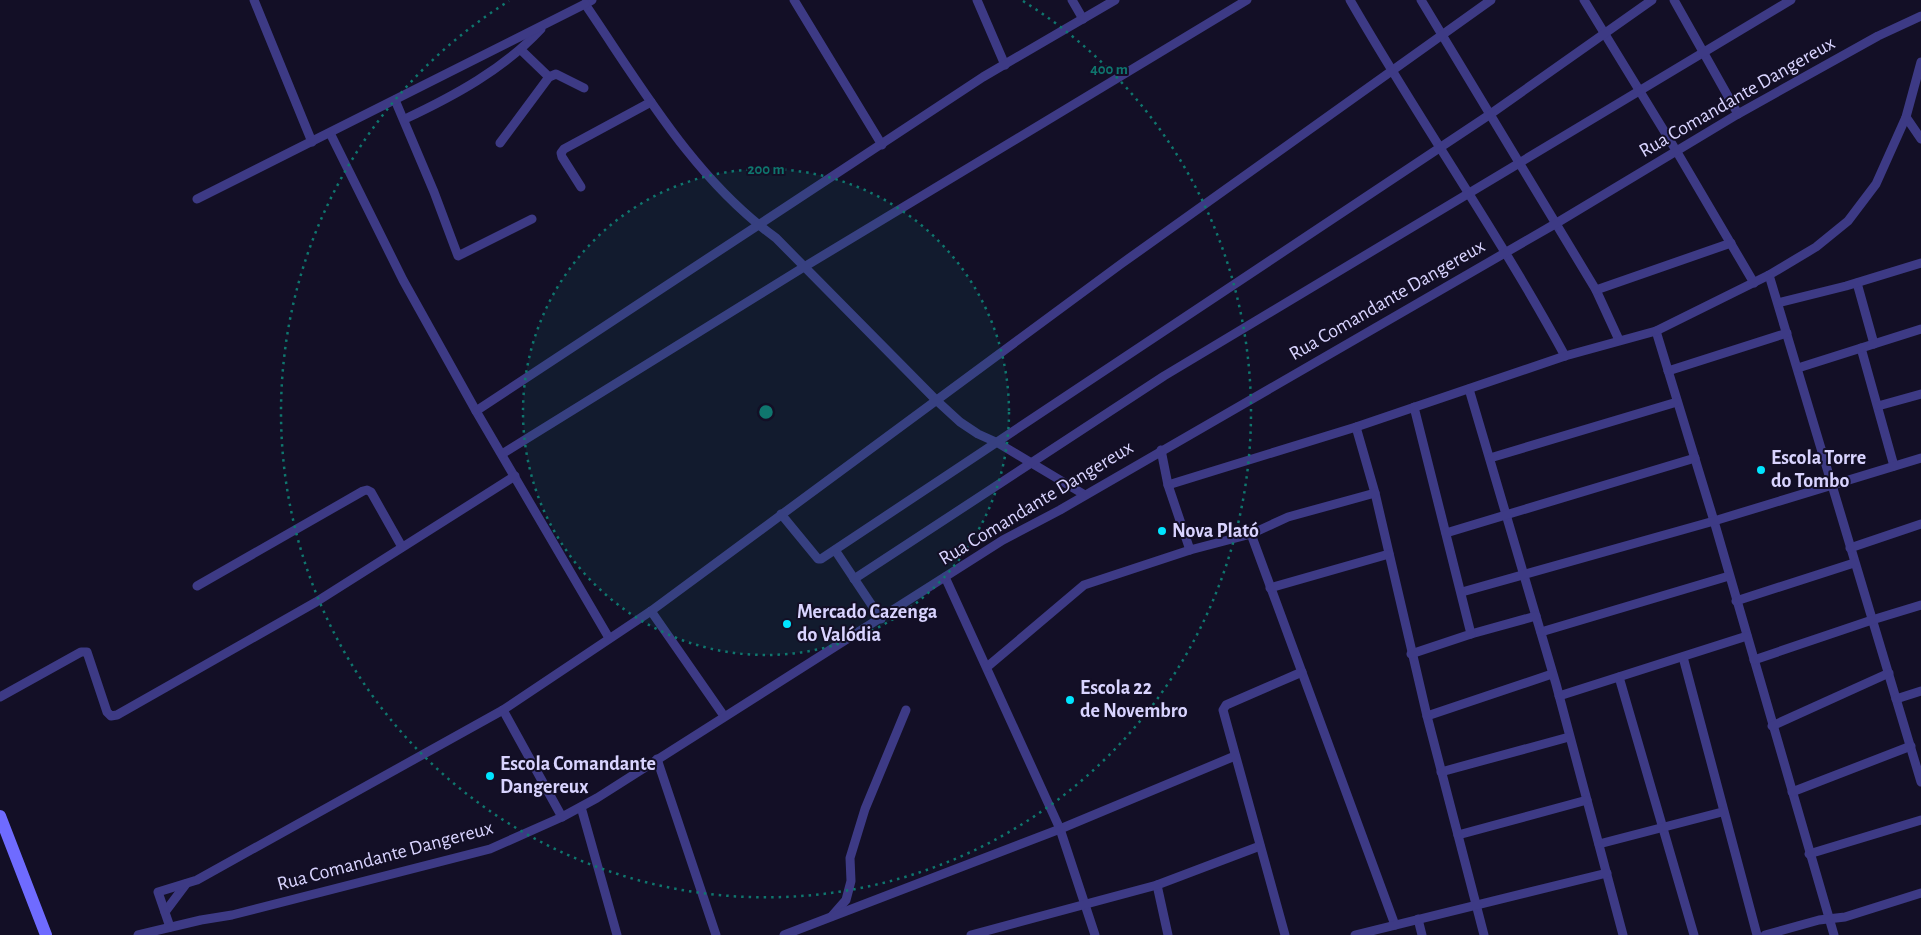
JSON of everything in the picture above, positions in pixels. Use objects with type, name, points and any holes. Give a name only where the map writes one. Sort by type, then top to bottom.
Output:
[{"type":"main road","points":[[0,816],[46,935]]},
{"type":"street","points":[[254,0],[312,142]]},
{"type":"street","points":[[794,0],[882,145]]},
{"type":"street","points":[[977,0],[1005,65]]},
{"type":"street","points":[[1072,0],[1083,19]]},
{"type":"street","points":[[476,412],[1005,65],[1115,0]]},
{"type":"street","points":[[502,454],[804,267],[1247,0]]},
{"type":"street","points":[[1350,0],[1391,72],[1536,303],[1565,356]]},
{"type":"street","points":[[1422,0],[1489,115],[1596,290],[1619,340]]},
{"type":"street","points":[[170,927],[158,892],[186,884],[503,710],[651,611],[936,400],[1491,0]]},
{"type":"street","points":[[1584,0],[1754,283]]},
{"type":"street","points":[[781,514],[818,559],[835,550],[1439,149],[1652,0]]},
{"type":"street","points":[[1674,0],[1738,114]]},
{"type":"street","points":[[854,579],[1164,376],[1468,196],[1791,0]]},
{"type":"street","points":[[198,199],[588,2],[652,102],[713,180],[759,226],[776,238],[960,422],[1085,495]]},
{"type":"street","name":"Rua Comandante Dangereux","points":[[138,935],[232,915],[431,866],[490,849],[562,817],[581,807],[881,619],[1003,540],[1085,495],[1555,224],[1738,114],[1878,36],[1921,16]]},
{"type":"street","points":[[405,119],[448,99],[521,50],[545,24]]},
{"type":"street","points":[[521,50],[549,77]]},
{"type":"street","points":[[1168,485],[1356,427],[1565,356],[1656,331],[1769,275],[1816,247],[1848,222],[1876,184],[1906,117],[1921,62]]},
{"type":"street","points":[[500,143],[549,77],[556,74],[584,88]]},
{"type":"street","points":[[395,100],[405,119],[458,256],[532,219]]},
{"type":"street","points":[[581,187],[562,157],[561,153],[564,149],[652,102]]},
{"type":"street","points":[[1906,117],[1921,139]]},
{"type":"street","points":[[330,132],[403,280],[476,412],[609,638]]},
{"type":"street","points":[[1596,290],[1731,243]]},
{"type":"street","points":[[1778,303],[1857,283],[1921,263]]},
{"type":"street","points":[[1769,275],[1798,368],[1830,485],[1896,699],[1911,746],[1919,764],[1921,782]]},
{"type":"street","points":[[1857,283],[1874,344]]},
{"type":"street","points":[[1798,368],[1921,329]]},
{"type":"street","points":[[1656,331],[1714,521],[1834,935]]},
{"type":"street","points":[[1668,371],[1787,334]]},
{"type":"street","points":[[1861,348],[1894,466]]},
{"type":"street","points":[[1469,389],[1559,696],[1623,935]]},
{"type":"street","points":[[1878,406],[1921,394]]},
{"type":"street","points":[[1490,458],[1677,402]]},
{"type":"street","points":[[1414,407],[1471,634]]},
{"type":"street","points":[[1356,427],[1390,554],[1426,716],[1484,935]]},
{"type":"street","points":[[1161,450],[1168,485],[1190,550]]},
{"type":"street","points":[[1446,533],[1694,458]]},
{"type":"street","points":[[1462,592],[1714,521],[1921,458]]},
{"type":"street","points":[[0,697],[81,652],[87,652],[108,712],[111,716],[117,715],[316,602],[515,476]]},
{"type":"street","points":[[197,586],[363,491],[368,490],[371,492],[402,547]]},
{"type":"street","points":[[987,667],[1084,585],[1190,550],[1250,534],[1288,517],[1375,493]]},
{"type":"street","points":[[1850,548],[1921,524]]},
{"type":"street","points":[[1250,534],[1395,925]]},
{"type":"street","points":[[835,550],[881,619]]},
{"type":"street","points":[[1270,588],[1390,554]]},
{"type":"street","points":[[1736,601],[1854,563]]},
{"type":"street","points":[[1540,632],[1729,576]]},
{"type":"street","points":[[945,578],[1060,829],[1087,905],[1095,935]]},
{"type":"street","points":[[1754,660],[1921,605]]},
{"type":"street","points":[[651,611],[724,716]]},
{"type":"street","points":[[1412,654],[1471,634],[1536,616]]},
{"type":"street","points":[[1559,696],[1747,636]]},
{"type":"street","points":[[1683,657],[1722,812],[1757,935]]},
{"type":"street","points":[[1285,935],[1223,710],[1226,705],[1302,672]]},
{"type":"street","points":[[1772,726],[1889,673]]},
{"type":"street","points":[[1426,716],[1552,674]]},
{"type":"street","points":[[1619,677],[1694,935]]},
{"type":"street","points":[[1896,699],[1921,691]]},
{"type":"street","points":[[503,710],[562,817]]},
{"type":"street","points":[[831,918],[846,900],[851,881],[850,858],[865,809],[906,710]]},
{"type":"street","points":[[1441,772],[1569,737]]},
{"type":"street","points":[[1792,792],[1911,746]]},
{"type":"street","points":[[784,935],[1060,829],[1235,756]]},
{"type":"street","points":[[657,759],[716,935]]},
{"type":"street","points":[[1458,835],[1586,800]]},
{"type":"street","points":[[581,807],[617,935]]},
{"type":"street","points":[[1599,844],[1722,812]]},
{"type":"street","points":[[1809,854],[1921,820]]},
{"type":"street","points":[[971,935],[1157,885],[1260,846]]},
{"type":"street","points":[[1356,935],[1607,873]]},
{"type":"street","points":[[165,912],[186,884]]},
{"type":"street","points":[[1157,885],[1168,935]]},
{"type":"street","points":[[1765,935],[1811,922],[1845,917],[1921,893]]},
{"type":"street","points":[[1418,919],[1422,935]]},
{"type":"place","name":"Escola Torre do Tombo","points":[[1761,470]]},
{"type":"place","name":"Nova Plató","points":[[1162,531]]},
{"type":"place","name":"Mercado Cazenga do Valódia","points":[[787,624]]},
{"type":"place","name":"Escola 22 de Novembro","points":[[1070,700]]},
{"type":"place","name":"Escola Comandante Dangereux","points":[[490,776]]}]
